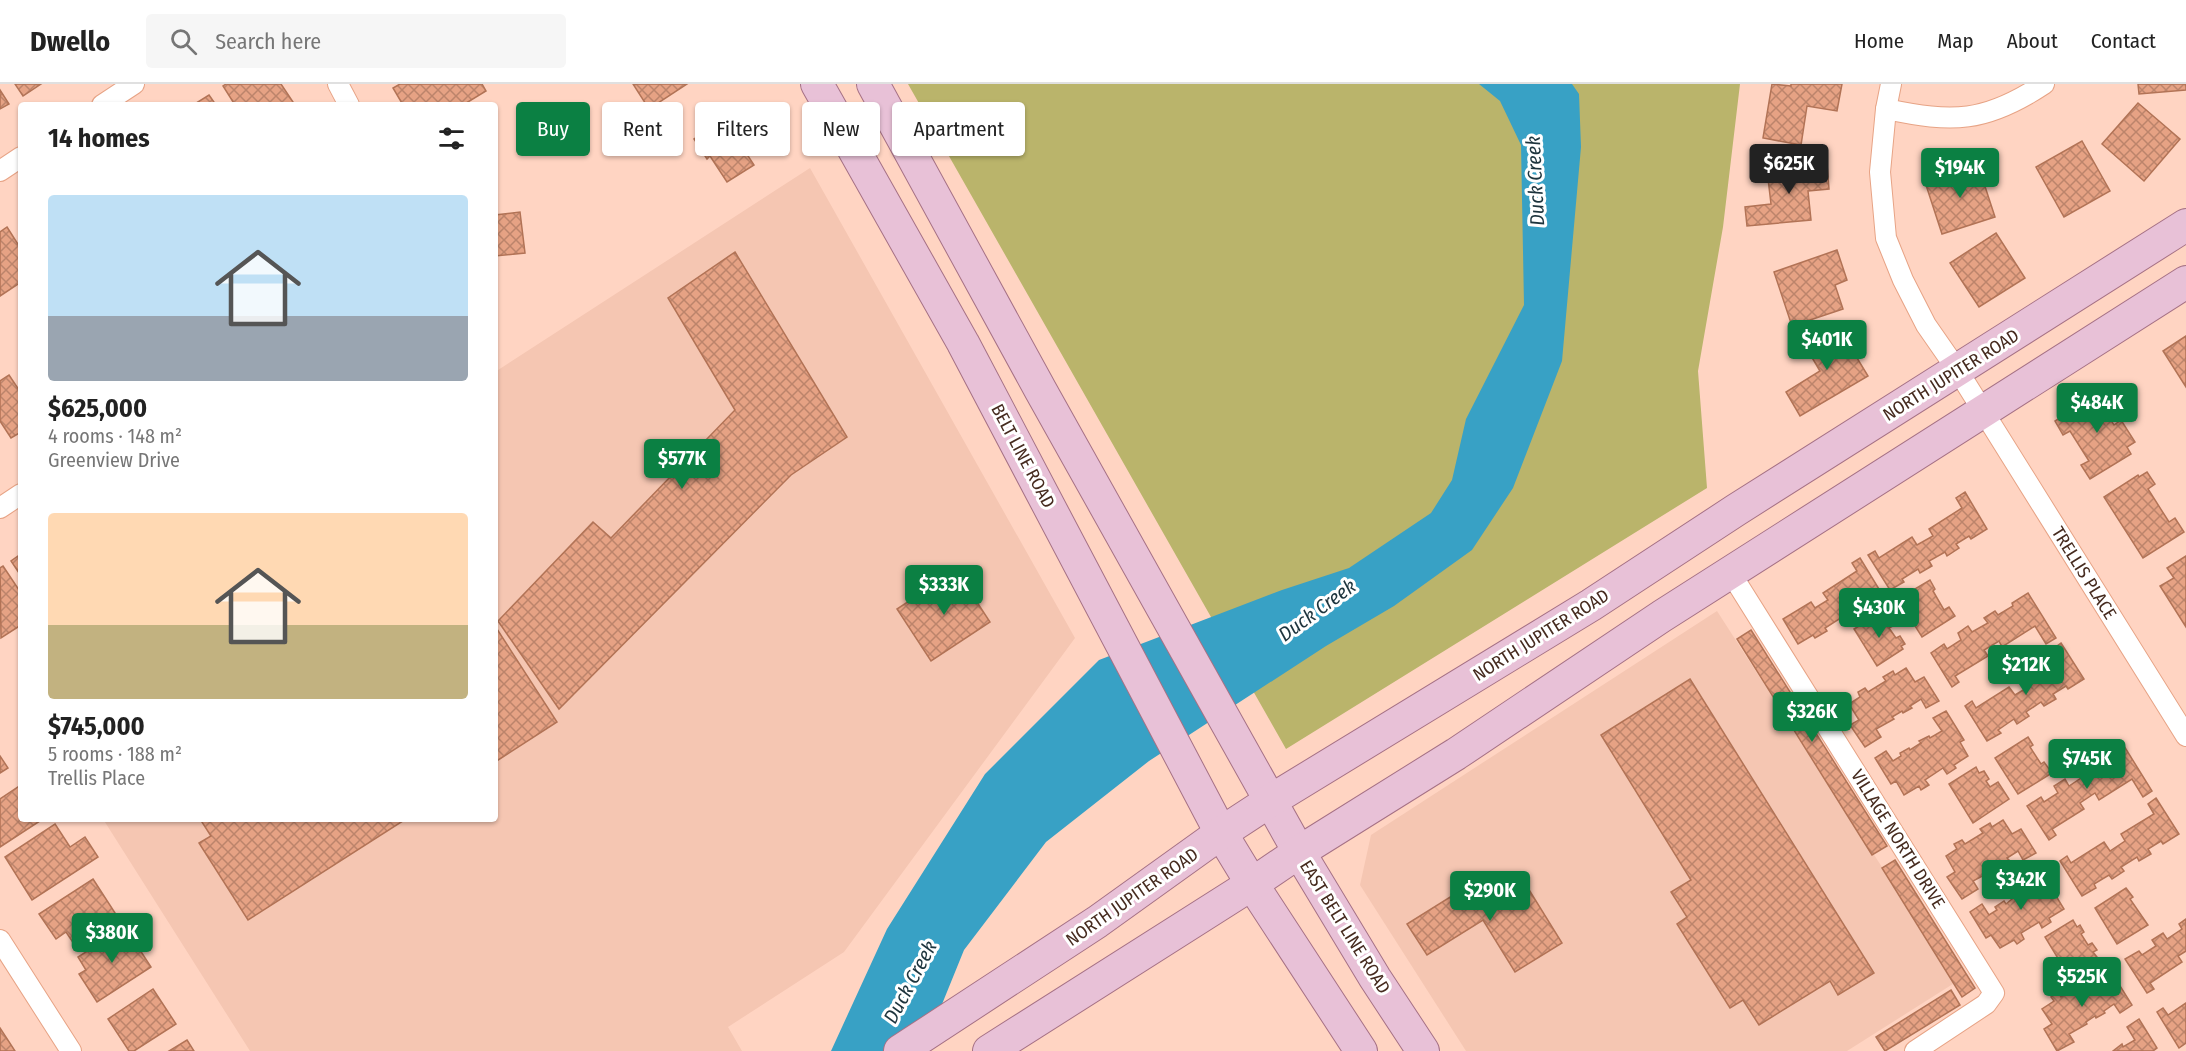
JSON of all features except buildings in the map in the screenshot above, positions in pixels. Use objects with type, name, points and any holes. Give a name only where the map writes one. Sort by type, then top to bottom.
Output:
[{"type":"main road","name":"BELT LINE ROAD","points":[[817,84],[963,343],[1221,833]]},
{"type":"main road","points":[[873,84],[1270,801]]},
{"type":"main road","name":"NORTH JUPITER ROAD","points":[[900,1051],[1074,938],[1221,833],[1270,801],[1637,575],[2186,225]]},
{"type":"main road","points":[[992,1049],[1511,719],[1662,616],[2186,282]]},
{"type":"main road","points":[[1637,575],[1662,616]]},
{"type":"main road","name":"EAST BELT LINE ROAD","points":[[1270,801],[1375,978],[1423,1051]]},
{"type":"main road","points":[[1221,833],[1361,1051]]},
{"type":"street","points":[[107,102],[134,84]]},
{"type":"street","points":[[338,84],[347,102]]},
{"type":"street","name":"TRELLIS PLACE","points":[[1891,84],[1886,109],[1880,172],[1886,238],[1903,280],[1926,325],[1958,371],[2186,736]]},
{"type":"street","points":[[1886,109],[1950,119],[1976,117],[1999,110],[2044,84]]},
{"type":"street","points":[[0,171],[18,160]]},
{"type":"street","points":[[0,508],[18,496]]},
{"type":"street","name":"VILLAGE NORTH DRIVE","points":[[1730,572],[1994,993],[1986,1004],[1916,1051]]},
{"type":"street","points":[[0,940],[71,1051]]},
{"type":"shaded area","points":[[908,84],[1740,84],[1723,227],[1698,371],[1707,488],[1286,749],[949,156],[1025,156],[1025,102],[918,102]]},
{"type":"shaded area","points":[[810,168],[1075,638],[844,952],[728,1027],[742,1051],[250,1051],[105,822],[498,822],[498,370]]},
{"type":"shaded area","points":[[1717,611],[1956,982],[1847,1051],[1466,1051],[1360,885],[1371,835]]},
{"type":"water","name":"Duck Creek","points":[[1479,84],[1572,84],[1579,94],[1581,147],[1562,361],[1513,488],[1472,550],[1394,606],[1326,646],[1149,761],[1046,842],[964,950],[923,1051],[831,1051],[887,929],[985,774],[1099,660],[1282,590],[1349,568],[1431,513],[1452,480],[1466,419],[1524,305],[1521,145],[1500,101]]}]
